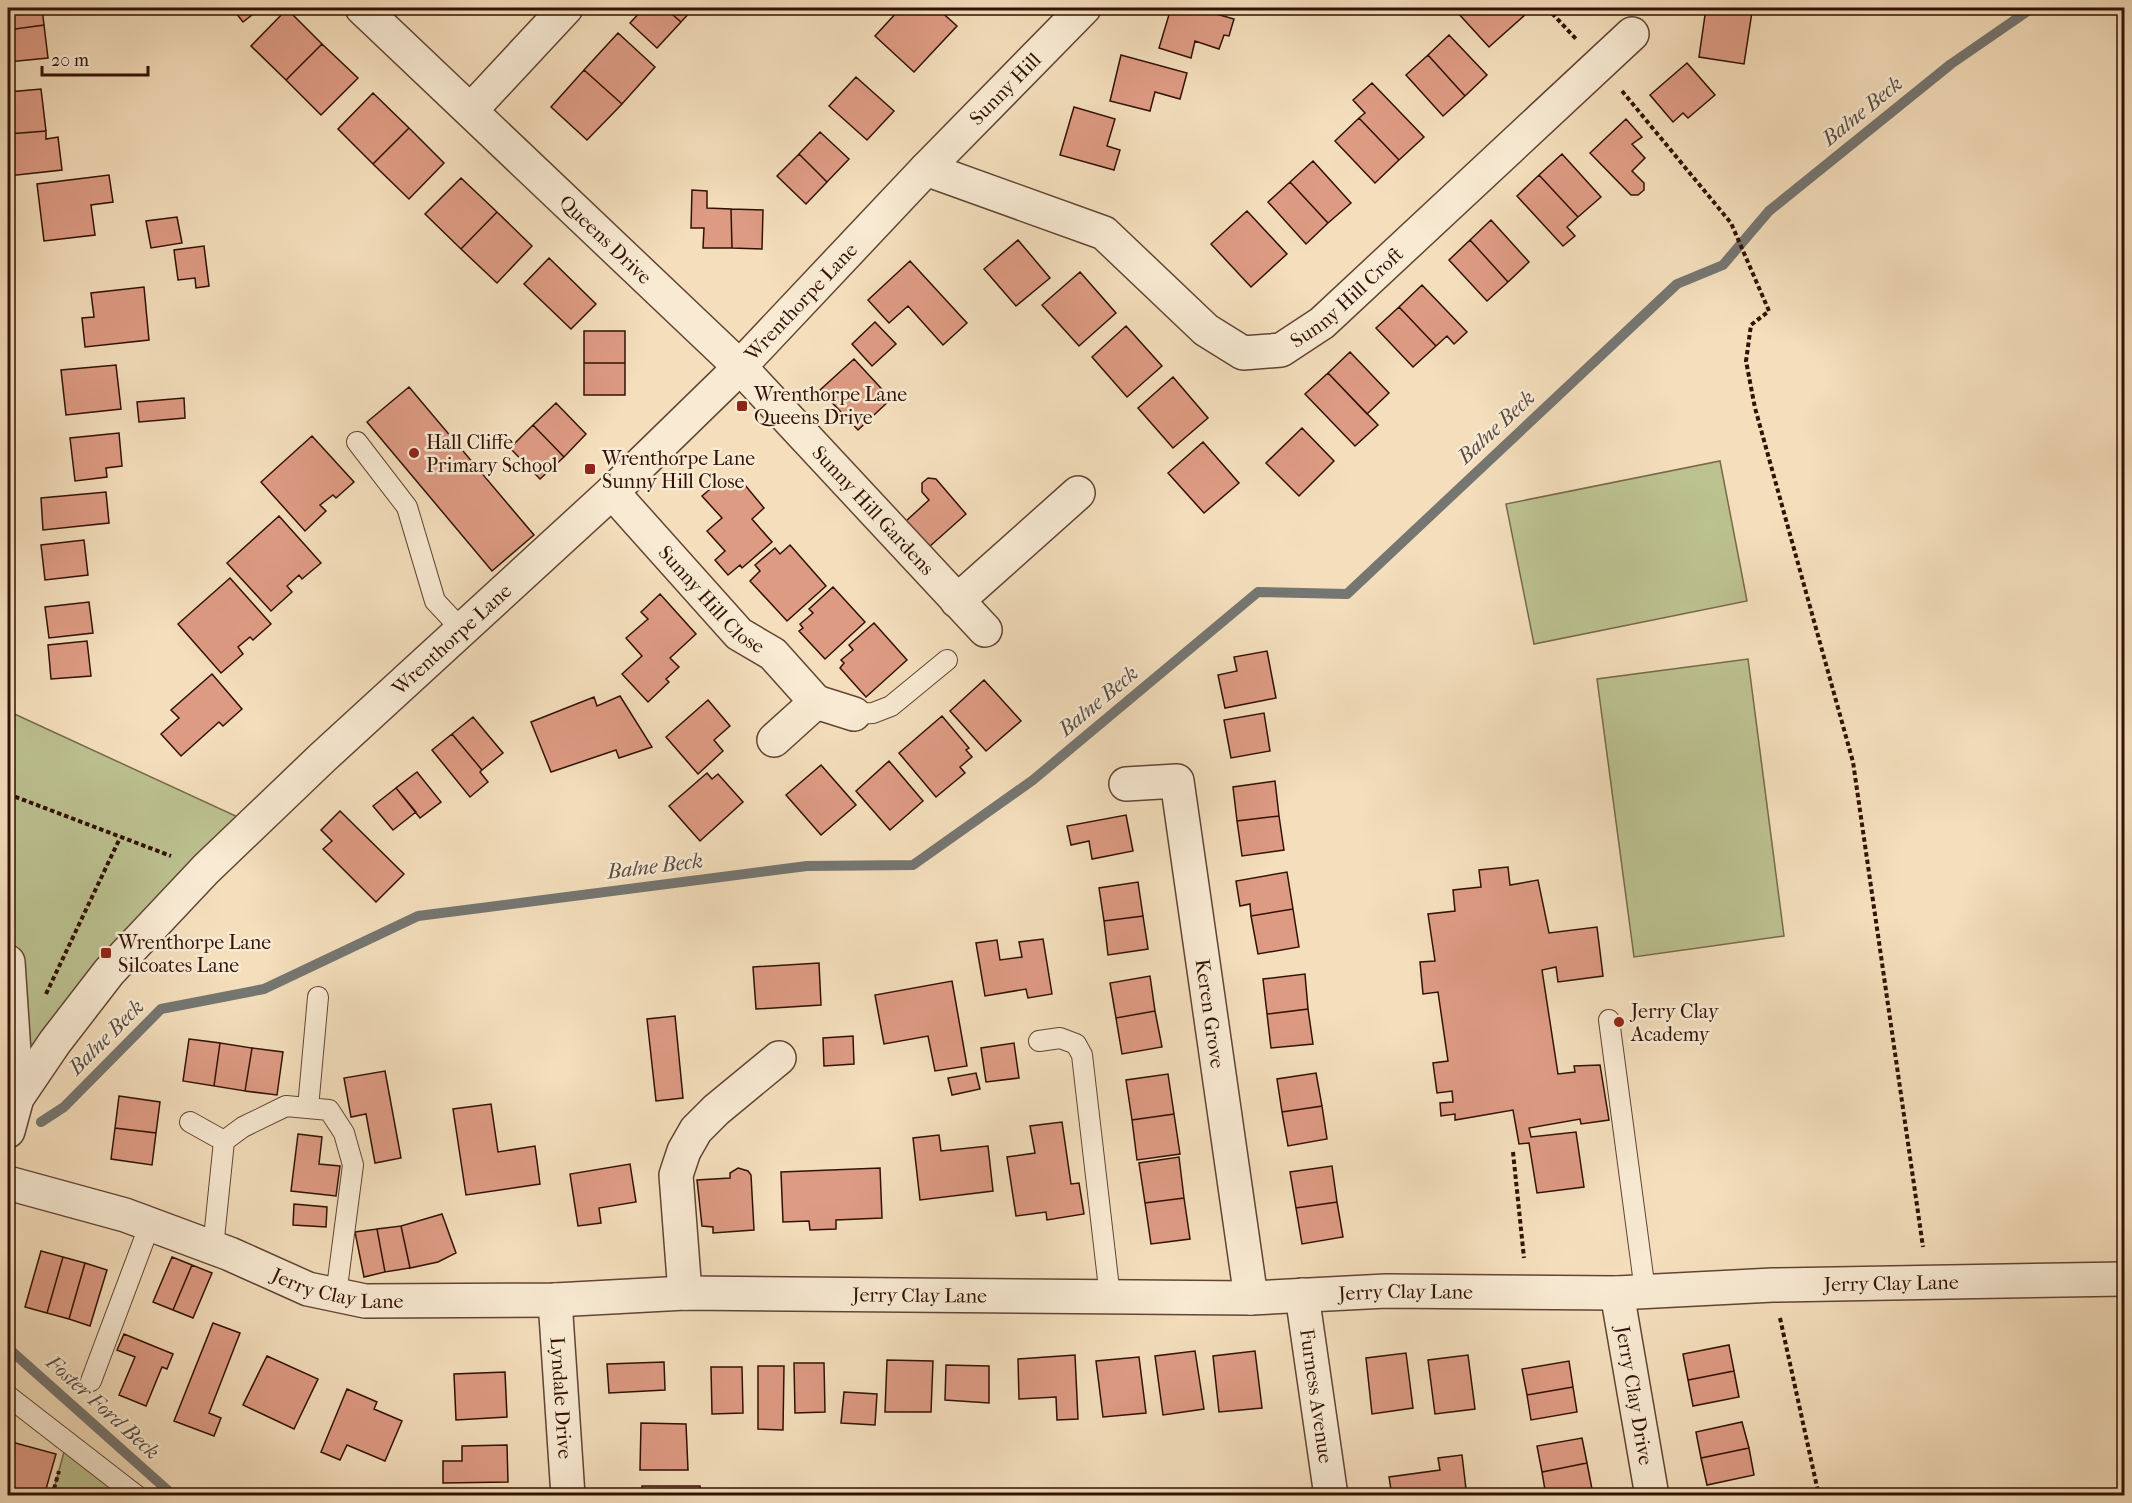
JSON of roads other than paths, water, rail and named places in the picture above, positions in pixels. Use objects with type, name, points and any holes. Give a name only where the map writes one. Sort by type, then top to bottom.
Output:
[{"type":"street","name":"Queens Drive","points":[[362,8],[740,367]]},
{"type":"street","points":[[471,110],[566,8]]},
{"type":"street","name":"Sunny Hill","points":[[926,169],[1084,8]]},
{"type":"street","name":"Sunny Hill Croft","points":[[926,169],[1104,233],[1206,330],[1243,353],[1281,350],[1322,323],[1632,34]]},
{"type":"street","name":"Wrenthorpe Lane","points":[[8,1131],[17,1098],[55,1042],[109,972],[206,869],[322,758],[612,492],[740,367],[926,169]]},
{"type":"street","name":"Sunny Hill Gardens","points":[[740,367],[985,630]]},
{"type":"street","name":"Sunny Hill Close","points":[[612,492],[739,634],[773,654],[816,702]]},
{"type":"street","points":[[957,601],[1078,493]]},
{"type":"street","points":[[774,740],[816,702],[854,714]]},
{"type":"street","name":"Keren Grove","points":[[1126,784],[1177,781],[1251,1298]]},
{"type":"street","points":[[8,962],[17,1098]]},
{"type":"street","points":[[685,1293],[676,1175],[684,1151],[696,1130],[716,1110],[779,1058]]},
{"type":"street","name":"Jerry Clay Lane","points":[[8,1183],[125,1215],[213,1248],[308,1289],[365,1301],[555,1300],[685,1293],[1251,1298],[1386,1291],[1631,1292],[1773,1285],[2124,1279]]},
{"type":"street","name":"Jerry Clay Drive","points":[[1631,1292],[1652,1496]]},
{"type":"street","name":"Furness Avenue","points":[[1302,1295],[1331,1496]]},
{"type":"street","name":"Lyndale Drive","points":[[555,1300],[568,1496]]},
{"type":"lane","points":[[357,442],[407,507],[435,601],[462,630]]},
{"type":"lane","points":[[854,714],[873,713],[891,705],[947,660]]},
{"type":"lane","points":[[308,1108],[318,997]]},
{"type":"lane","points":[[1609,1020],[1631,1292]]},
{"type":"lane","points":[[1039,1041],[1060,1038],[1076,1044],[1082,1055],[1110,1297]]},
{"type":"lane","points":[[213,1248],[224,1141],[243,1127],[286,1106],[329,1110],[344,1133],[353,1165],[336,1295]]},
{"type":"lane","points":[[190,1122],[224,1141]]},
{"type":"lane","points":[[91,1381],[150,1224]]},
{"type":"lane","points":[[8,1396],[137,1496]]},
{"type":"waterway","name":"Balne Beck","points":[[41,1122],[64,1107],[161,1009],[264,989],[418,916],[807,866],[913,865],[1033,780],[1258,592],[1347,594],[1677,284],[1723,265],[1769,211],[1951,64],[2032,8]]},
{"type":"waterway","name":"Foster Ford Beck","points":[[8,1348],[174,1496]]},
{"type":"place","name":"Wrenthorpe Lane Queens Drive","points":[[742,406]]},
{"type":"place","name":"Hall Cliffe Primary School","points":[[414,453]]},
{"type":"place","name":"Wrenthorpe Lane Sunny Hill Close","points":[[590,469]]},
{"type":"place","name":"Wrenthorpe Lane Silcoates Lane","points":[[106,953]]},
{"type":"place","name":"Jerry Clay Academy","points":[[1619,1022]]}]
